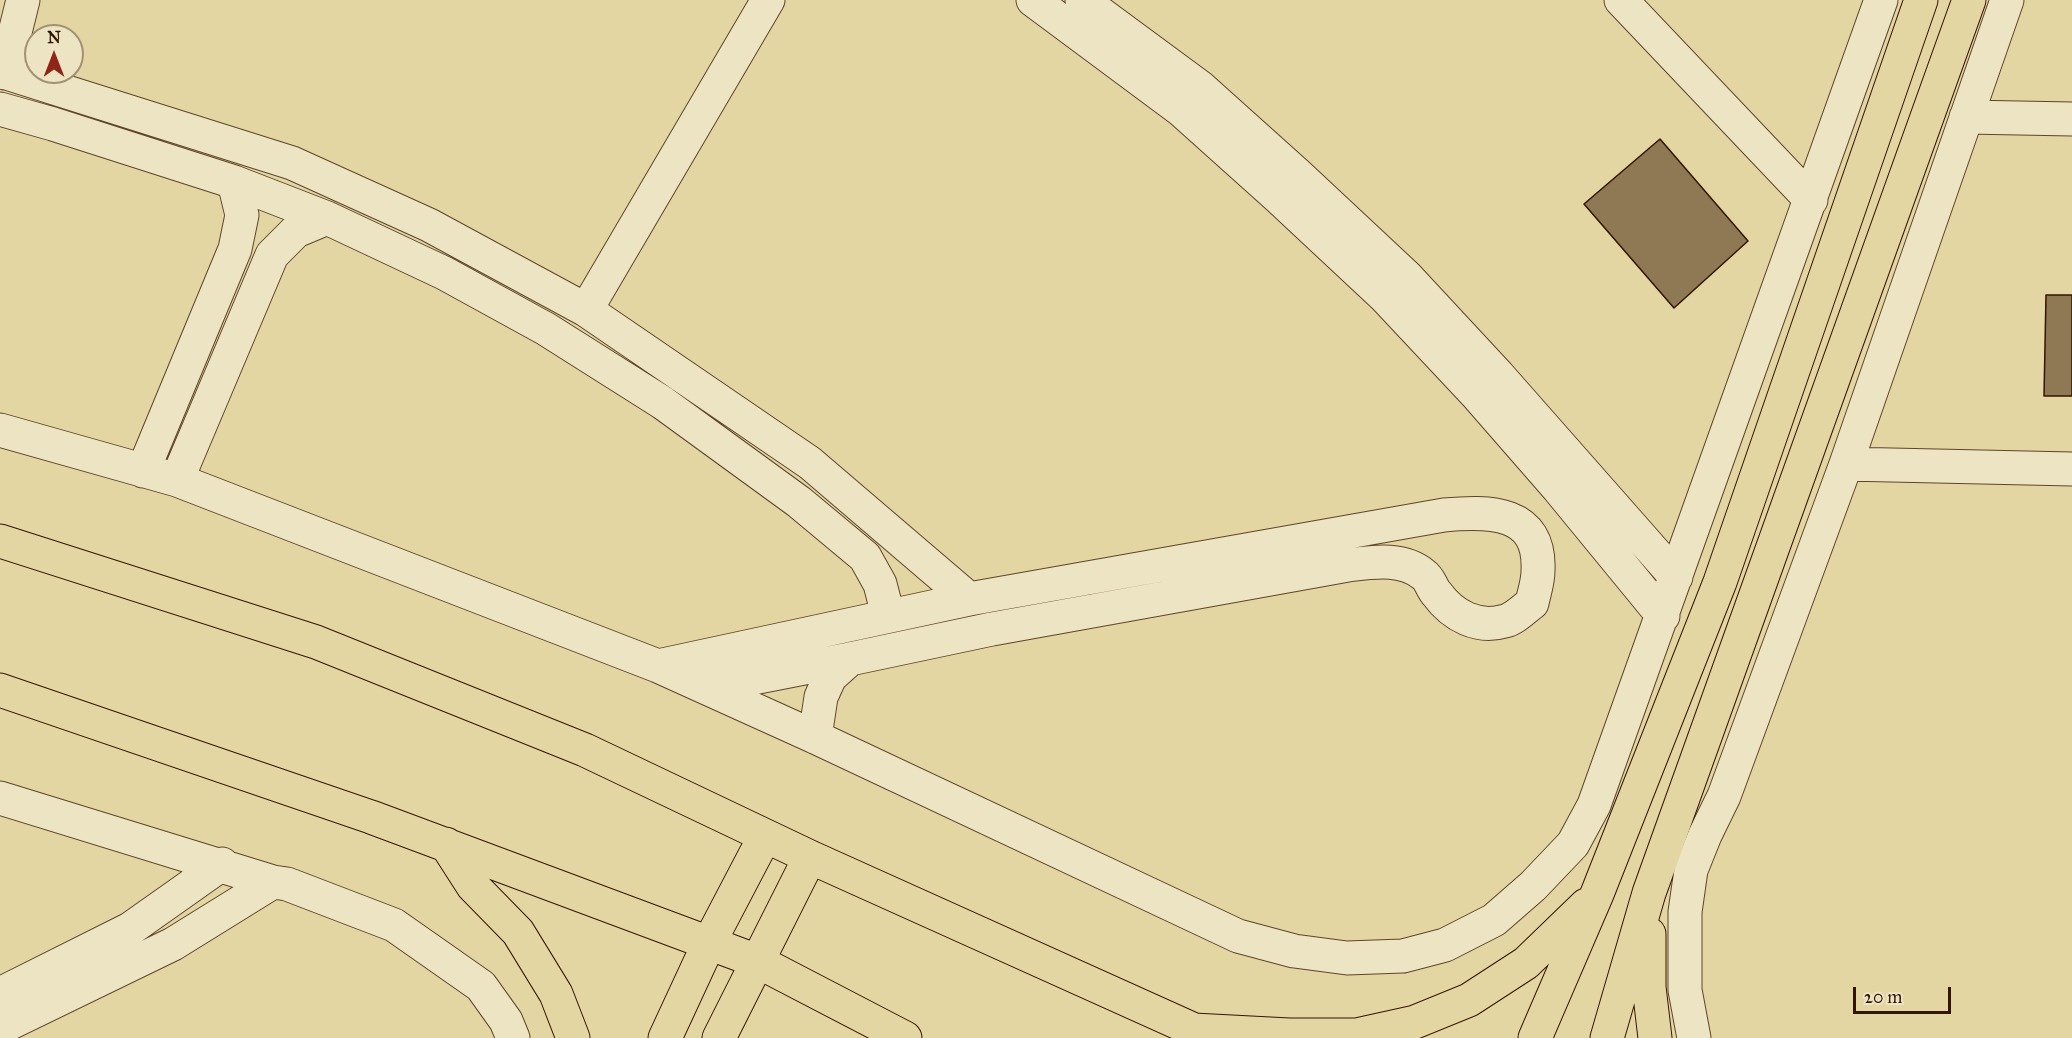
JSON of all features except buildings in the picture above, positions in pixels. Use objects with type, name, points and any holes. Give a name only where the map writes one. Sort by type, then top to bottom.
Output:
[{"type":"main road","points":[[1535,1038],[1597,894],[1720,582],[1921,0]]},
{"type":"main road","points":[[1607,1038],[1649,893],[1969,0]]},
{"type":"main road","points":[[0,541],[316,642],[585,750],[810,857],[1203,1034],[1356,1035],[1415,1022],[1468,1000],[1526,963],[1597,894]]},
{"type":"main road","points":[[0,690],[349,809],[757,961],[905,1038]]},
{"type":"main road","points":[[665,1038],[709,943],[765,836]]},
{"type":"main road","points":[[446,844],[473,886],[518,932],[556,994],[573,1038]]},
{"type":"main road","points":[[719,1038],[810,857]]},
{"type":"main road","points":[[1649,893],[1648,987],[1655,1038]]},
{"type":"street","points":[[23,0],[3,72],[292,163],[429,225],[586,310],[810,463],[969,599]]},
{"type":"street","points":[[586,310],[768,0]]},
{"type":"street","points":[[1033,0],[1181,110],[1385,297],[1476,394],[1558,488],[1663,616]]},
{"type":"street","points":[[1082,0],[1200,87],[1406,276],[1498,375],[1676,577]]},
{"type":"street","points":[[1621,0],[1811,200]]},
{"type":"street","points":[[0,430],[177,480],[658,666],[815,737],[1238,936],[1294,951],[1347,958],[1403,956],[1444,945],[1494,920],[1533,886],[1573,844],[1594,805],[1881,0]]},
{"type":"street","points":[[1694,1038],[1685,990],[1685,912],[1691,870],[1724,795],[1846,464],[2007,0]]},
{"type":"street","points":[[0,109],[234,182],[327,218],[444,273],[536,323],[663,403],[800,502],[865,557],[880,584],[888,615]]},
{"type":"street","points":[[1966,117],[2072,120]]},
{"type":"street","points":[[144,471],[235,249],[242,215],[234,182]]},
{"type":"street","points":[[177,480],[272,255],[296,231],[327,218]]},
{"type":"street","points":[[1846,464],[2072,470]]},
{"type":"street","points":[[658,666],[969,599],[1444,515],[1495,514],[1518,521],[1534,541],[1538,571],[1532,603],[1507,621],[1482,624],[1457,615],[1437,595],[1425,575],[1404,564],[1381,561],[992,629],[707,687]]},
{"type":"street","points":[[815,737],[821,697],[830,677],[850,659]]},
{"type":"street","points":[[0,798],[222,864],[273,882],[287,884],[394,925],[481,986],[506,1021],[513,1038]]},
{"type":"street","points":[[0,994],[130,928],[222,864]]},
{"type":"street","points":[[0,1028],[173,944],[273,882]]}]
